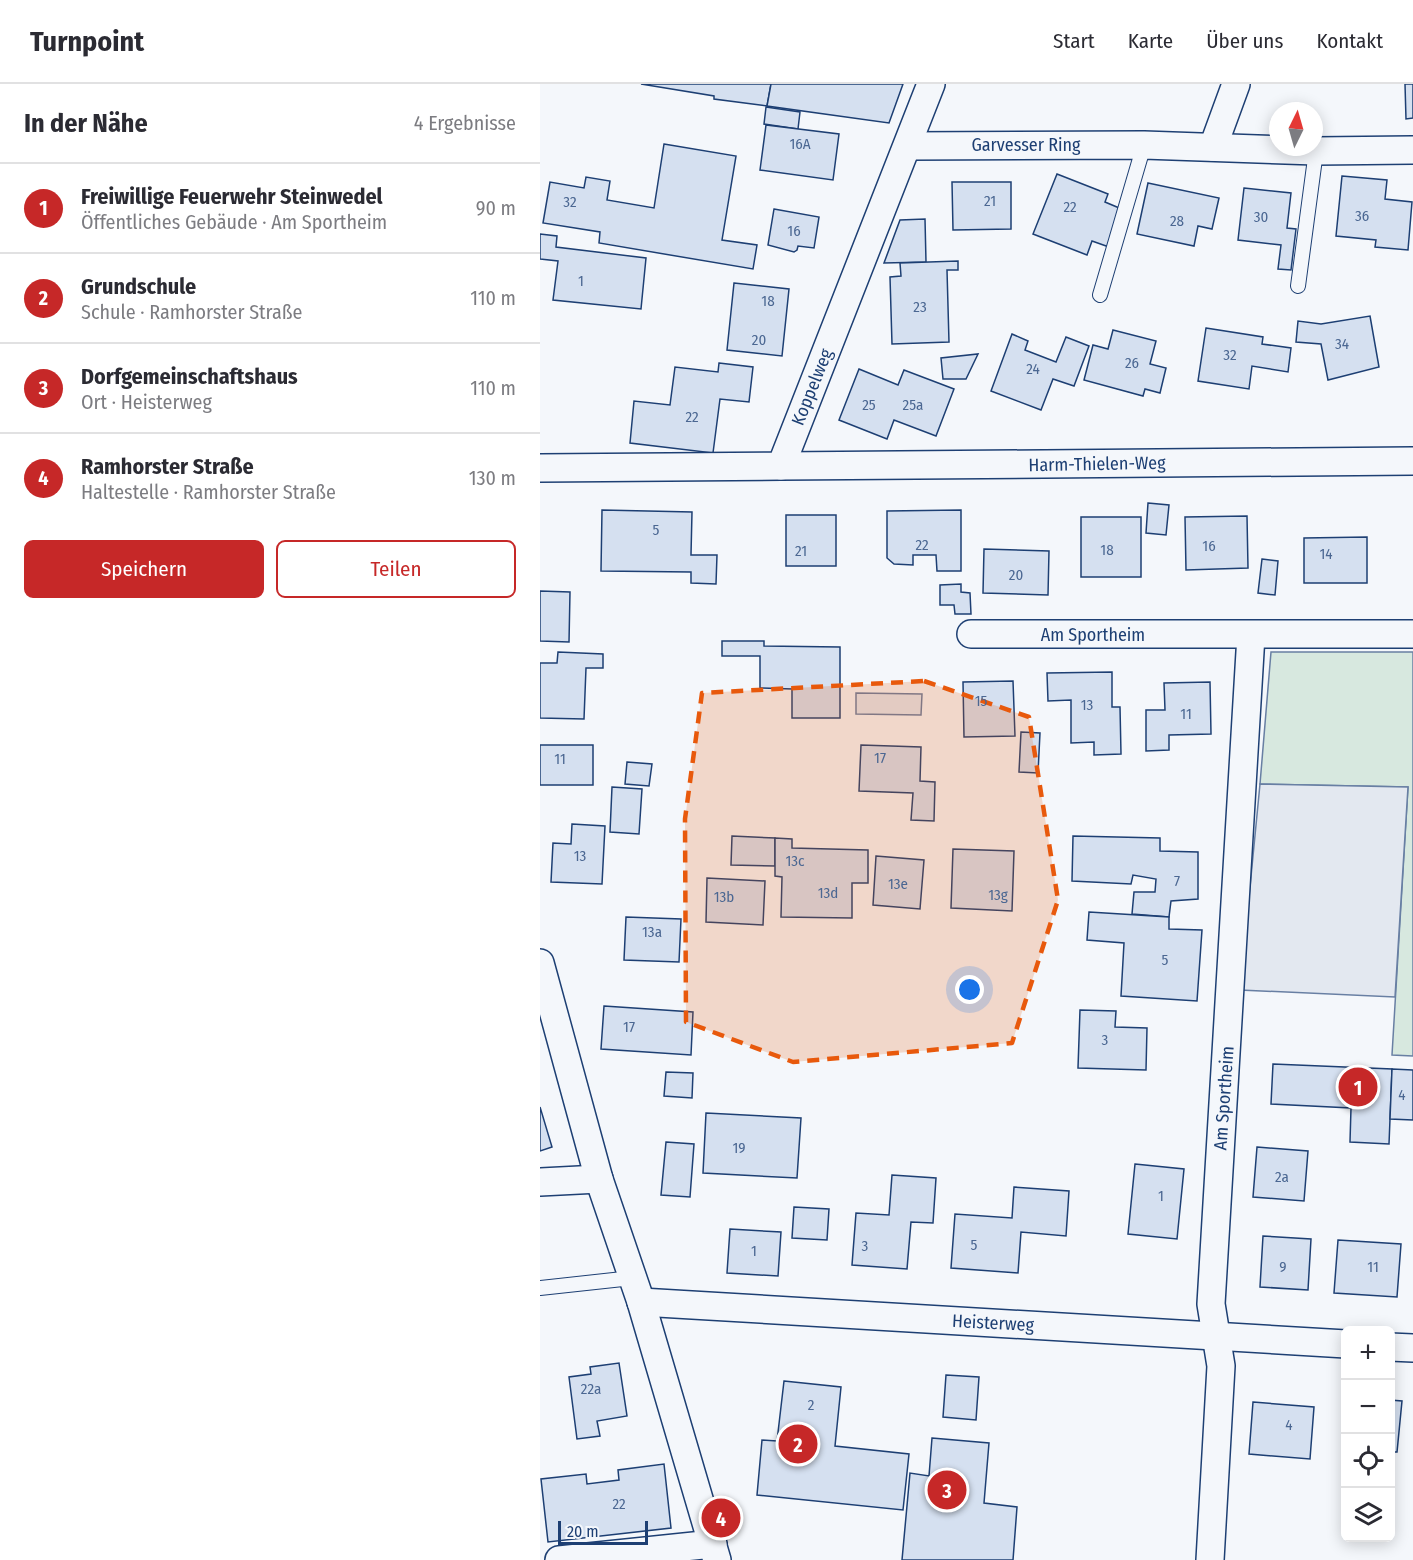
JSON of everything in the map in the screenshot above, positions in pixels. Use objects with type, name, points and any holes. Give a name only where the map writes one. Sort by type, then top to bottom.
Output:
[{"type":"street","name":"Koppelweg","points":[[781,466],[932,84]]},
{"type":"street","points":[[1213,147],[1236,84]]},
{"type":"street","name":"Garvesser Ring","points":[[908,146],[1144,145],[1269,149]]},
{"type":"street","name":"Garvesser Ring","points":[[1323,151],[1413,150]]},
{"type":"street","name":"Harm-Thielen-Weg","points":[[781,466],[1413,461]]},
{"type":"street","points":[[540,468],[781,466]]},
{"type":"street","name":"Am Sportheim","points":[[971,634],[1413,634]]},
{"type":"street","name":"Am Sportheim","points":[[1210,1560],[1221,1366],[1211,1304],[1251,635]]},
{"type":"street","points":[[540,963],[599,1179],[637,1290],[715,1552],[559,1560]]},
{"type":"street","points":[[540,1182],[599,1179]]},
{"type":"street","name":"Heisterweg","points":[[637,1290],[1341,1344]]},
{"type":"street","points":[[1395,1347],[1413,1348]]},
{"type":"lane","points":[[1100,295],[1144,145]]},
{"type":"lane","points":[[1298,286],[1315,156]]},
{"type":"lane","points":[[540,1288],[637,1290]]},
{"type":"highlighted area","points":[[924,681],[1029,717],[1058,900],[1012,1043],[793,1062],[686,1022],[685,819],[702,693]]},
{"type":"shaded area","points":[[1271,652],[1413,652],[1413,1056],[1392,1055],[1408,787],[1260,784]]},
{"type":"shaded area","points":[[856,693],[922,694],[921,715],[856,714]]},
{"type":"shaded area","points":[[1260,784],[1408,787],[1395,997],[1240,990]]},
{"type":"building","points":[[641,84],[771,84],[767,106],[714,99],[714,96]]},
{"type":"building","points":[[771,84],[903,84],[889,123],[767,106]]},
{"type":"building","points":[[1405,84],[1413,84],[1413,118],[1406,119]]},
{"type":"building","points":[[766,107],[800,112],[798,129],[764,124]]},
{"type":"building","points":[[766,125],[839,134],[833,180],[760,170]]},
{"type":"building","points":[[664,144],[736,156],[722,240],[757,245],[753,269],[599,243],[600,232],[543,223],[550,182],[584,188],[586,177],[610,181],[607,200],[654,208]]},
{"type":"building","points":[[1057,174],[1108,194],[1105,202],[1124,210],[1109,247],[1092,241],[1087,255],[1033,234]]},
{"type":"building","points":[[1342,176],[1387,180],[1385,199],[1412,202],[1408,250],[1375,247],[1376,240],[1336,236]]},
{"type":"building","points":[[952,182],[1011,182],[1011,229],[953,230]]},
{"type":"building","points":[[1148,183],[1219,198],[1212,229],[1198,226],[1194,246],[1137,234]]},
{"type":"building","points":[[1244,188],[1291,193],[1287,228],[1296,229],[1291,270],[1278,269],[1281,245],[1238,240]]},
{"type":"building","points":[[774,209],[819,217],[814,248],[798,246],[794,252],[768,245]]},
{"type":"building","points":[[925,219],[926,262],[884,263],[900,220]]},
{"type":"building","points":[[540,234],[557,236],[556,247],[646,258],[641,309],[553,300],[558,261],[540,259]]},
{"type":"building","points":[[958,261],[958,270],[947,270],[949,342],[892,344],[890,277],[901,276],[900,263]]},
{"type":"building","points":[[734,283],[789,289],[782,356],[727,350]]},
{"type":"building","points":[[1370,316],[1379,367],[1328,380],[1321,344],[1296,342],[1298,321],[1321,324]]},
{"type":"building","points":[[1206,328],[1263,337],[1262,344],[1291,348],[1288,372],[1252,366],[1249,389],[1198,381]]},
{"type":"building","points":[[1113,330],[1156,341],[1150,364],[1166,368],[1160,393],[1145,389],[1143,396],[1084,380],[1093,345],[1108,349]]},
{"type":"building","points":[[1012,334],[1028,341],[1025,350],[1056,362],[1066,337],[1089,346],[1074,386],[1053,379],[1041,410],[991,391]]},
{"type":"building","points":[[978,354],[966,379],[943,379],[941,358]]},
{"type":"building","points":[[719,363],[753,367],[749,402],[720,399],[713,453],[630,443],[634,401],[670,405],[675,367],[718,372]]},
{"type":"building","points":[[859,369],[898,385],[904,370],[954,389],[936,436],[894,420],[887,439],[839,420]]},
{"type":"building","points":[[1148,503],[1169,505],[1166,535],[1146,533]]},
{"type":"building","points":[[602,510],[692,512],[691,555],[717,555],[716,584],[691,583],[691,572],[601,571]]},
{"type":"building","points":[[961,510],[961,571],[937,571],[936,555],[913,555],[913,565],[894,564],[887,558],[887,511]]},
{"type":"building","points":[[786,515],[836,515],[836,566],[786,566]]},
{"type":"building","points":[[1247,516],[1248,568],[1186,570],[1185,517]]},
{"type":"building","points":[[1081,517],[1141,517],[1141,577],[1081,577]]},
{"type":"building","points":[[1367,537],[1367,583],[1304,583],[1304,538]]},
{"type":"building","points":[[984,549],[1049,551],[1048,595],[983,593]]},
{"type":"building","points":[[1262,559],[1278,561],[1275,595],[1258,593]]},
{"type":"building","points":[[961,584],[961,592],[970,593],[971,614],[955,614],[954,605],[940,605],[940,585]]},
{"type":"building","points":[[540,591],[570,592],[569,642],[540,641]]},
{"type":"building","points":[[722,641],[764,641],[764,646],[840,647],[840,718],[792,718],[792,689],[760,688],[760,656],[722,656]]},
{"type":"building","points":[[558,652],[603,654],[603,668],[586,668],[584,719],[540,718],[540,663],[557,663]]},
{"type":"building","points":[[1112,672],[1112,707],[1120,707],[1121,754],[1094,755],[1094,742],[1071,743],[1071,700],[1048,701],[1047,673]]},
{"type":"building","points":[[1013,681],[1015,736],[964,737],[963,682]]},
{"type":"building","points":[[1210,682],[1211,734],[1169,735],[1169,750],[1146,751],[1146,710],[1165,710],[1164,683]]},
{"type":"building","points":[[1021,732],[1040,733],[1038,773],[1019,772]]},
{"type":"building","points":[[540,745],[593,745],[593,785],[540,785]]},
{"type":"building","points":[[861,745],[921,747],[920,781],[935,782],[934,821],[911,820],[913,793],[859,791]]},
{"type":"building","points":[[627,762],[652,764],[649,786],[625,784]]},
{"type":"building","points":[[612,787],[642,789],[639,834],[610,832]]},
{"type":"building","points":[[572,824],[605,826],[602,884],[551,882],[553,843],[571,844]]},
{"type":"building","points":[[732,836],[775,838],[775,866],[731,865]]},
{"type":"building","points":[[1073,836],[1160,838],[1160,851],[1198,852],[1198,899],[1171,901],[1169,917],[1132,914],[1134,892],[1155,892],[1156,879],[1133,875],[1131,884],[1072,881]]},
{"type":"building","points":[[775,838],[792,839],[792,848],[868,850],[868,883],[852,883],[852,918],[781,917],[782,877],[775,876]]},
{"type":"building","points":[[953,849],[1014,851],[1012,911],[951,908]]},
{"type":"building","points":[[876,856],[924,860],[920,909],[873,905]]},
{"type":"building","points":[[707,878],[765,881],[763,925],[706,922]]},
{"type":"building","points":[[1089,912],[1169,917],[1169,929],[1202,930],[1197,1001],[1121,996],[1124,943],[1087,940]]},
{"type":"building","points":[[626,917],[681,919],[679,962],[624,960]]},
{"type":"building","points":[[604,1006],[693,1012],[691,1055],[601,1049]]},
{"type":"building","points":[[1080,1010],[1116,1011],[1115,1027],[1147,1028],[1146,1070],[1078,1068]]},
{"type":"building","points":[[1273,1064],[1392,1069],[1389,1144],[1350,1142],[1351,1108],[1271,1104]]},
{"type":"building","points":[[1392,1069],[1413,1070],[1413,1120],[1390,1119]]},
{"type":"building","points":[[666,1072],[693,1073],[692,1098],[664,1096]]},
{"type":"building","points":[[540,1107],[552,1147],[540,1151]]},
{"type":"building","points":[[706,1113],[801,1118],[797,1178],[703,1173]]},
{"type":"building","points":[[666,1142],[694,1144],[690,1197],[661,1195]]},
{"type":"building","points":[[1257,1147],[1308,1151],[1304,1201],[1253,1197]]},
{"type":"building","points":[[1135,1164],[1184,1169],[1177,1239],[1128,1234]]},
{"type":"building","points":[[892,1175],[936,1178],[933,1223],[911,1222],[907,1269],[852,1265],[856,1213],[889,1215]]},
{"type":"building","points":[[1014,1187],[1069,1191],[1066,1236],[1021,1232],[1018,1273],[951,1268],[955,1214],[1012,1218]]},
{"type":"building","points":[[794,1207],[829,1209],[827,1240],[792,1238]]},
{"type":"building","points":[[730,1229],[781,1232],[778,1276],[727,1273]]},
{"type":"building","points":[[1263,1236],[1311,1239],[1308,1290],[1260,1287]]},
{"type":"building","points":[[1338,1240],[1401,1244],[1397,1297],[1334,1293]]},
{"type":"building","points":[[619,1363],[627,1416],[597,1421],[600,1436],[577,1439],[569,1377],[591,1374],[590,1367]]},
{"type":"building","points":[[946,1375],[979,1377],[976,1420],[943,1417]]},
{"type":"building","points":[[784,1381],[841,1387],[835,1446],[909,1454],[903,1510],[757,1495],[762,1440],[777,1441]]},
{"type":"building","points":[[1395,1400],[1402,1401],[1397,1452],[1395,1452]]},
{"type":"building","points":[[1253,1402],[1314,1407],[1310,1459],[1249,1454]]},
{"type":"building","points":[[932,1438],[989,1443],[984,1503],[1017,1507],[1013,1560],[902,1560],[910,1473],[929,1476]]},
{"type":"building","points":[[664,1464],[671,1528],[548,1542],[541,1479],[586,1474],[587,1484],[619,1480],[618,1470]]},
{"type":"place","name":"Freiwillige Feuerwehr Steinwedel","points":[[1358,1087]]},
{"type":"place","name":"Grundschule","points":[[798,1444]]},
{"type":"place","name":"Dorfgemeinschaftshaus","points":[[947,1490]]},
{"type":"place","name":"Ramhorster Straße","points":[[721,1518]]}]
